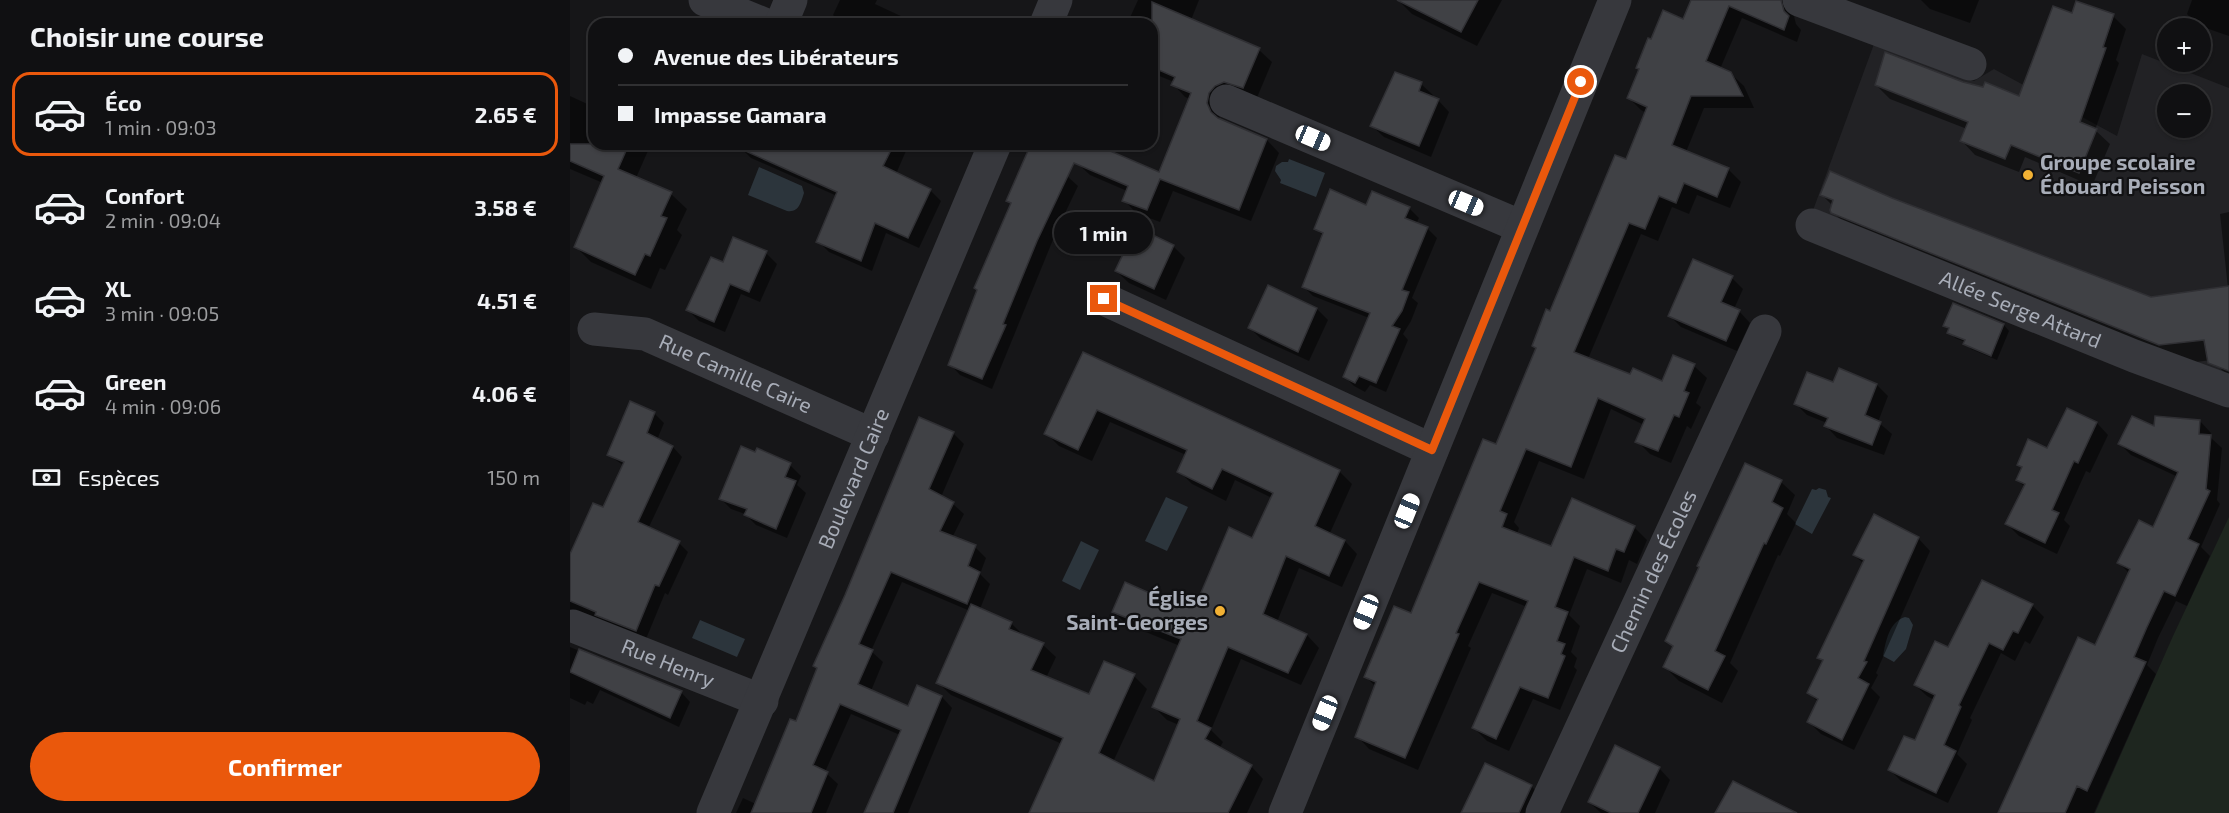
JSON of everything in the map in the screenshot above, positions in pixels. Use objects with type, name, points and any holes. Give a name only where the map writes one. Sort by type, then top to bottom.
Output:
[{"type":"street","points":[[705,0],[749,18]]},
{"type":"street","points":[[784,18],[792,0]]},
{"type":"street","points":[[1048,18],[1056,0]]},
{"type":"street","points":[[1285,813],[1615,0]]},
{"type":"street","points":[[1799,0],[1970,64]]},
{"type":"street","points":[[1226,101],[1522,227]]},
{"type":"street","name":"Boulevard Caire","points":[[713,813],[992,150]]},
{"type":"street","name":"Allée Serge Attard","points":[[1812,225],[2134,356],[2229,391]]},
{"type":"street","points":[[1104,299],[1432,450]]},
{"type":"street","name":"Rue Camille Caire","points":[[594,329],[645,334],[873,435]]},
{"type":"street","name":"Chemin des Écoles","points":[[1542,813],[1765,331]]},
{"type":"street","name":"Rue Henry","points":[[573,626],[762,700]]},
{"type":"shaded area","name":"Groupe scolaire Édouard Peisson","points":[[1874,44],[1974,81],[1994,69],[2117,136],[2142,54],[2157,60],[2157,72],[2188,72],[2229,88],[2229,379],[1812,213]]},
{"type":"shaded area","points":[[1289,159],[1325,173],[1316,197],[1280,183],[1281,180],[1275,171],[1276,166],[1282,162],[1288,162]]},
{"type":"shaded area","points":[[759,167],[802,186],[804,193],[797,209],[787,211],[748,195]]},
{"type":"shaded area","points":[[1812,489],[1826,490],[1828,497],[1831,498],[1812,534],[1795,524]]},
{"type":"shaded area","points":[[1166,497],[1188,507],[1167,551],[1145,541]]},
{"type":"shaded area","points":[[2229,517],[2229,813],[2095,813],[2173,636]]},
{"type":"shaded area","points":[[1081,541],[1099,550],[1080,590],[1062,581]]},
{"type":"shaded area","points":[[1905,617],[1909,618],[1913,625],[1906,649],[1894,662],[1883,656],[1885,644],[1895,623]]},
{"type":"shaded area","points":[[700,620],[745,639],[737,657],[692,638]]},
{"type":"building","points":[[1397,0],[1478,0],[1461,32]]},
{"type":"building","points":[[1691,0],[1781,0],[1784,11],[1789,16],[1784,30],[1729,6],[1706,61],[1731,72],[1743,96],[1691,96],[1672,145],[1729,168],[1717,197],[1684,183],[1676,203],[1659,196],[1645,229],[1629,223],[1574,352],[1630,374],[1633,368],[1662,381],[1673,355],[1695,364],[1684,391],[1689,393],[1679,417],[1674,415],[1658,451],[1635,442],[1645,419],[1598,398],[1571,467],[1526,449],[1500,511],[1507,514],[1502,527],[1551,546],[1572,498],[1635,526],[1624,552],[1616,549],[1608,571],[1574,557],[1555,607],[1568,612],[1557,641],[1565,644],[1561,654],[1565,656],[1548,698],[1520,687],[1496,739],[1472,728],[1528,601],[1479,582],[1405,758],[1355,737],[1376,682],[1364,677],[1394,606],[1411,613],[1483,439],[1496,444],[1536,348],[1532,346],[1546,309],[1550,311],[1615,155],[1626,159],[1647,107],[1627,98],[1648,38],[1651,39],[1663,10],[1683,19]]},
{"type":"building","points":[[2076,1],[2114,14],[2103,47],[2106,48],[2080,122],[2097,129],[2079,173],[2011,145],[2005,159],[1960,141],[1968,122],[1875,85],[1885,52],[1963,82],[1983,87],[1985,82],[2019,96],[2053,6],[2072,13]]},
{"type":"building","points":[[1152,2],[1260,48],[1243,88],[1224,82],[1215,86],[1209,93],[1207,103],[1211,112],[1218,118],[1267,139],[1239,210],[1160,179],[1147,210],[1122,201],[1128,186],[1074,163],[1037,241],[1003,324],[1006,325],[982,379],[948,365],[977,290],[974,288],[1011,203],[1006,201],[1028,150],[1108,150],[1159,172],[1191,93],[1171,85],[1175,77],[1158,70],[1158,18],[1152,18]]},
{"type":"building","points":[[1395,72],[1422,82],[1419,91],[1439,99],[1419,146],[1370,126]]},
{"type":"building","points":[[570,144],[588,144],[588,150],[626,150],[618,169],[672,192],[661,216],[667,218],[650,256],[645,254],[635,275],[574,247],[604,176],[570,161]]},
{"type":"building","points":[[743,150],[891,150],[883,166],[931,189],[908,238],[875,223],[861,261],[816,242],[837,192]]},
{"type":"building","points":[[1830,171],[1892,198],[2151,297],[2229,286],[2229,371],[2208,363],[2204,340],[2159,345],[1831,213],[1833,200],[1820,195]]},
{"type":"building","points":[[1330,189],[1366,205],[1372,191],[1410,207],[1405,218],[1428,227],[1402,290],[1409,292],[1402,311],[1392,326],[1400,329],[1376,383],[1359,376],[1355,383],[1343,377],[1370,313],[1302,287],[1323,233],[1314,229]]},
{"type":"building","points":[[1136,227],[1174,245],[1154,289],[1115,271]]},
{"type":"building","points":[[733,237],[767,251],[749,292],[730,284],[714,322],[686,310],[711,257],[723,262]]},
{"type":"building","points":[[1693,259],[1733,276],[1721,302],[1740,310],[1726,341],[1668,316]]},
{"type":"building","points":[[1268,285],[1317,308],[1298,352],[1248,328]]},
{"type":"building","points":[[1953,303],[2004,324],[1991,356],[1963,344],[1965,340],[1947,333],[1949,328],[1943,326]]},
{"type":"building","points":[[1083,352],[1340,470],[1315,526],[1345,540],[1329,576],[1286,556],[1263,614],[1307,634],[1288,673],[1228,647],[1197,721],[1211,728],[1205,739],[1252,765],[1228,813],[1029,813],[1063,738],[936,683],[971,604],[1012,622],[1009,629],[1044,643],[1031,670],[1089,694],[1104,661],[1135,674],[1099,753],[1154,781],[1180,719],[1152,707],[1181,639],[1112,612],[1125,582],[1174,604],[1200,595],[1229,527],[1252,538],[1273,493],[1222,469],[1212,489],[1177,472],[1187,450],[1097,410],[1078,450],[1044,434]]},
{"type":"building","points":[[1839,368],[1877,384],[1865,415],[1881,422],[1872,445],[1824,426],[1828,418],[1794,404],[1807,372],[1833,382]]},
{"type":"building","points":[[630,401],[655,412],[647,433],[673,446],[638,522],[680,541],[659,586],[655,585],[636,631],[595,615],[596,612],[570,601],[570,554],[593,503],[603,507],[624,462],[607,455]]},
{"type":"building","points":[[2067,408],[2097,422],[2078,463],[2074,461],[2052,510],[2059,513],[2045,543],[2005,524],[2025,484],[2016,480],[2022,467],[2017,465],[2028,439],[2047,448]]},
{"type":"building","points":[[2132,416],[2154,426],[2155,416],[2200,420],[2199,434],[2211,435],[2206,489],[2210,491],[2188,539],[2199,544],[2175,596],[2164,591],[2147,627],[2134,657],[2146,662],[2087,791],[2077,786],[2065,813],[1998,813],[2078,637],[2095,645],[2130,569],[2117,563],[2139,520],[2153,527],[2178,472],[2118,444]]},
{"type":"building","points":[[919,417],[954,432],[929,489],[954,502],[940,531],[976,545],[968,566],[980,572],[967,604],[891,572],[859,644],[873,650],[858,684],[908,706],[917,685],[942,696],[893,813],[864,813],[901,730],[840,704],[813,765],[828,772],[811,813],[751,813],[790,719],[796,721],[817,668],[813,666]]},
{"type":"building","points":[[741,446],[755,452],[757,448],[791,463],[785,477],[796,481],[776,529],[744,515],[747,509],[719,499]]},
{"type":"building","points":[[1745,463],[1782,480],[1772,502],[1783,508],[1766,544],[1764,543],[1715,651],[1725,656],[1708,690],[1663,667],[1673,646],[1665,641]]},
{"type":"building","points":[[1874,514],[1919,537],[1864,661],[1867,662],[1858,678],[1869,684],[1842,740],[1807,722],[1818,699],[1807,693],[1823,660],[1817,658],[1864,560],[1853,555]]},
{"type":"building","points":[[1982,580],[2033,604],[2018,633],[2013,631],[2003,650],[1989,643],[1959,705],[1961,707],[1944,745],[1956,751],[1936,793],[1888,770],[1904,736],[1915,740],[1935,695],[1914,685],[1935,641],[1948,647]]},
{"type":"building","points":[[579,649],[682,691],[670,718],[570,672]]},
{"type":"building","points":[[1615,745],[1660,767],[1638,813],[1611,813],[1588,802]]},
{"type":"building","points":[[1485,763],[1532,785],[1519,813],[1461,813]]},
{"type":"building","points":[[1733,781],[1797,813],[1715,813]]},
{"type":"place","name":"Groupe scolaire Édouard Peisson","points":[[2028,175]]},
{"type":"place","name":"Église Saint-Georges","points":[[1220,611]]},
{"type":"route","points":[[1104,299],[1432,450],[1581,82]]}]
